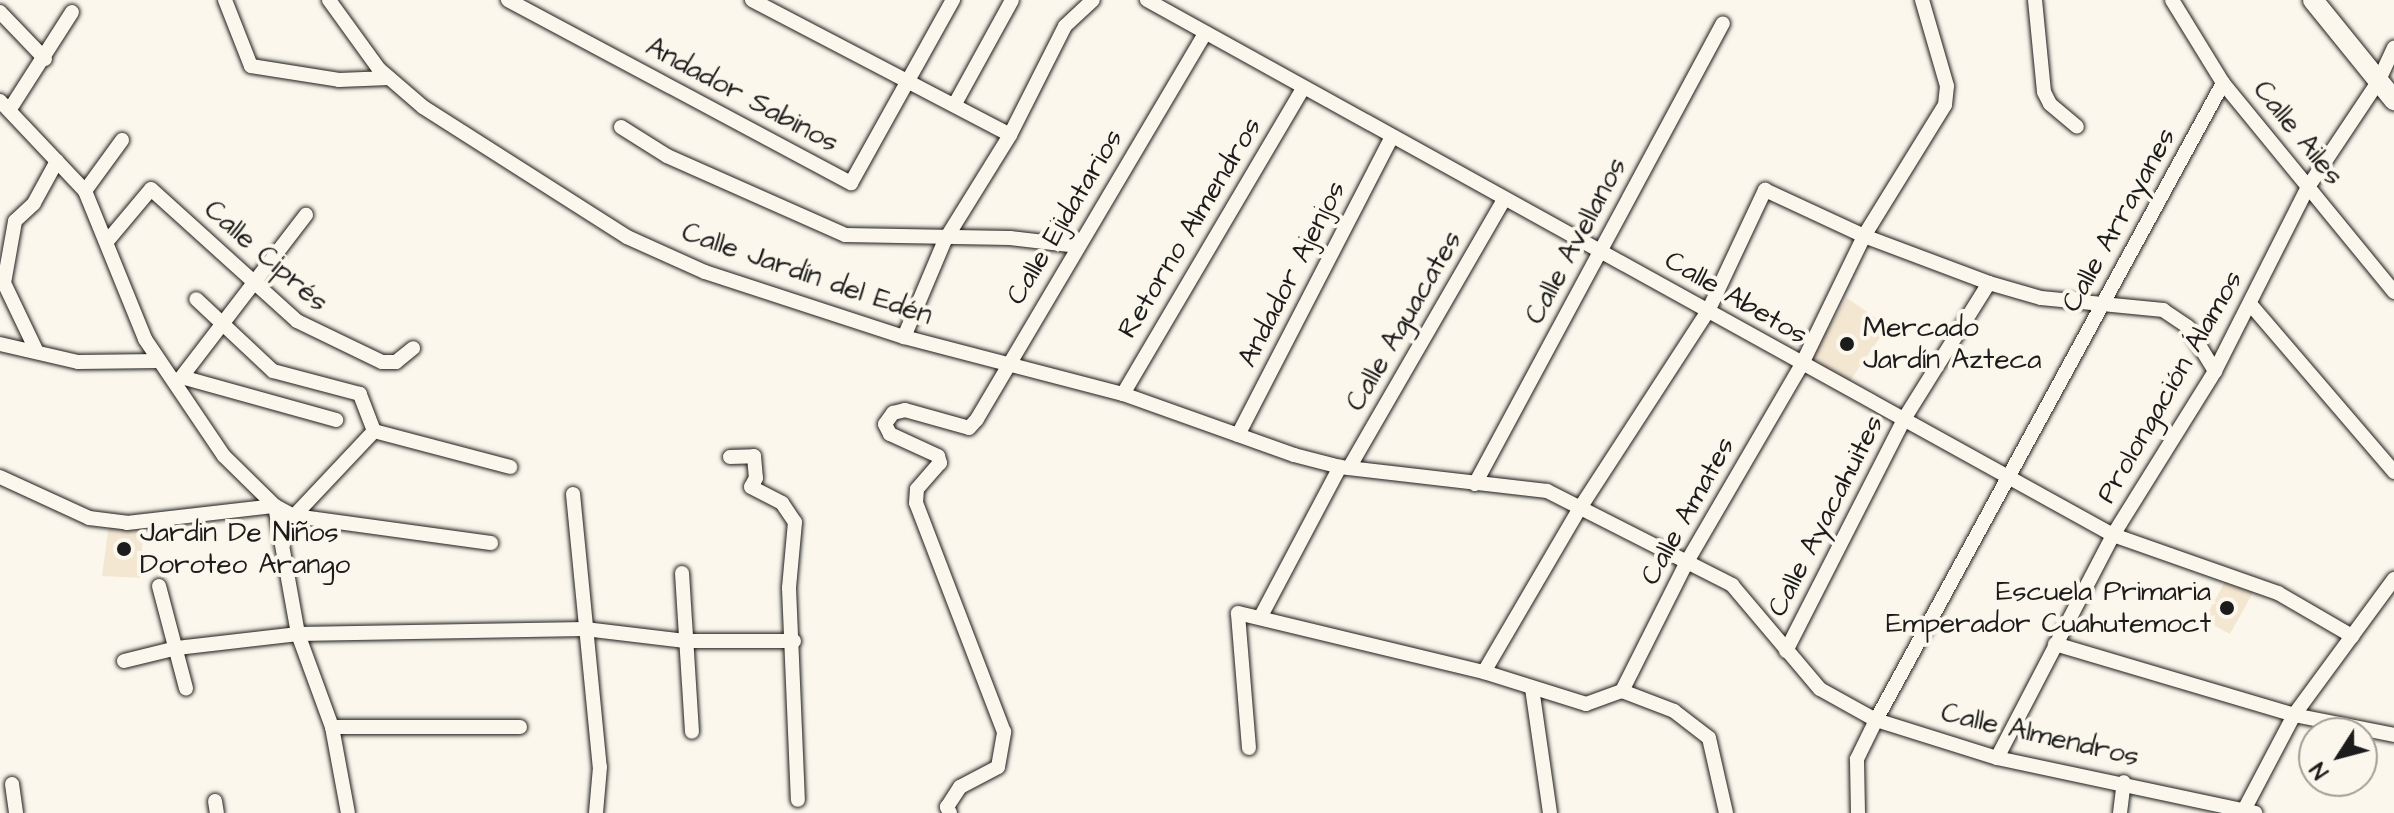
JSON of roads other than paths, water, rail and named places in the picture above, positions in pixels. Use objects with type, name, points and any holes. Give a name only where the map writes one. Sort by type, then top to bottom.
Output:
[{"type":"main road","points":[[2313,0],[2394,100]]},
{"type":"street","points":[[225,0],[251,66],[339,80],[389,78]]},
{"type":"street","name":"Calle Jardín del Edén","points":[[329,0],[389,78],[423,107],[627,237],[705,272],[904,337],[1123,394],[1344,468]]},
{"type":"street","name":"Andador Sabinos","points":[[508,0],[851,183],[953,0]]},
{"type":"street","points":[[752,0],[956,102],[1010,135]]},
{"type":"street","points":[[956,102],[1012,0]]},
{"type":"street","points":[[904,337],[945,240],[1010,135],[1065,26],[1093,0]]},
{"type":"street","name":"Calle Abetos","points":[[1147,0],[1504,200],[1709,309],[1801,366],[2007,472],[2113,535],[2278,593],[2352,636]]},
{"type":"street","name":"Calle Amates","points":[[1622,691],[1688,560],[1801,366],[1864,236],[1945,105],[1947,86],[1922,0]]},
{"type":"street","points":[[2035,0],[2044,92],[2050,104],[2077,127]]},
{"type":"street","name":"Calle Ailes","points":[[2172,0],[2223,83],[2394,292]]},
{"type":"street","points":[[0,12],[45,59]]},
{"type":"street","points":[[72,12],[45,59],[5,105],[85,191],[109,239],[145,339],[159,361],[181,380],[224,456],[275,506],[294,516],[491,543]]},
{"type":"street","name":"Calle Avellanos","points":[[1475,484],[1723,23]]},
{"type":"street","name":"Calle Ejidatarios","points":[[950,813],[947,807],[960,787],[998,767],[1004,732],[960,627],[916,503],[917,489],[940,463],[938,456],[890,434],[885,424],[893,413],[920,413],[969,428],[1205,34]]},
{"type":"street","name":"Prolongación Álamos","points":[[1997,758],[2113,535],[2215,371],[2308,187],[2378,82],[2394,48]]},
{"type":"street","name":"Calle Arrayanes","points":[[1858,813],[1857,759],[1876,720],[2007,472],[2223,83]]},
{"type":"street","name":"Retorno Almendros","points":[[1123,394],[1303,89]]},
{"type":"street","points":[[621,127],[667,156],[845,235],[945,240],[1010,238],[1079,246]]},
{"type":"street","name":"Andador Ajenjos","points":[[1238,435],[1392,137]]},
{"type":"street","points":[[85,191],[122,140]]},
{"type":"street","points":[[36,350],[4,283],[15,221],[34,203],[57,161]]},
{"type":"street","name":"Calle Ciprés","points":[[109,239],[151,189],[297,321],[382,362],[396,362],[413,348]]},
{"type":"street","points":[[1484,672],[1580,508],[1709,309],[1765,190],[1864,236],[1989,283],[2041,298],[2163,310],[2188,327],[2215,371]]},
{"type":"street","name":"Calle Aguacates","points":[[1344,468],[1504,200]]},
{"type":"street","points":[[181,380],[306,215]]},
{"type":"street","name":"Calle Ayacahuites","points":[[1786,651],[1904,419],[1989,283]]},
{"type":"street","points":[[196,299],[273,371],[360,394],[374,431]]},
{"type":"street","points":[[2251,305],[2394,472]]},
{"type":"street","points":[[0,344],[78,362],[159,361]]},
{"type":"street","points":[[181,380],[336,420]]},
{"type":"street","points":[[374,431],[510,467]]},
{"type":"street","points":[[294,516],[374,431]]},
{"type":"street","points":[[730,457],[755,459],[754,482],[782,503],[795,522],[789,588],[794,641],[798,800]]},
{"type":"street","points":[[1261,616],[1344,468]]},
{"type":"street","name":"Calle Almendros","points":[[1344,468],[1547,491],[1732,585],[1820,689],[1876,720],[1997,758],[2124,782],[2249,812]]},
{"type":"street","points":[[0,477],[53,505],[89,518],[127,523],[275,506]]},
{"type":"street","points":[[573,494],[600,767],[596,813]]},
{"type":"street","points":[[275,506],[298,634],[332,727],[348,813]]},
{"type":"street","points":[[682,573],[692,732]]},
{"type":"street","points":[[2249,812],[2294,715],[2394,579]]},
{"type":"street","points":[[159,586],[186,688]]},
{"type":"street","points":[[1249,748],[1238,613],[1261,616],[1484,672],[1586,704],[1622,691],[1674,711],[1709,738],[1726,813]]},
{"type":"street","points":[[124,661],[177,648],[298,634],[585,629],[685,641],[794,641]]},
{"type":"street","points":[[2055,644],[2294,715],[2394,735]]},
{"type":"street","points":[[1532,688],[1550,813]]},
{"type":"street","points":[[332,727],[520,727]]},
{"type":"street","points":[[2120,813],[2124,782]]},
{"type":"street","points":[[12,784],[16,813]]},
{"type":"place","name":"Mercado Jardín Azteca","points":[[1847,344]]},
{"type":"place","name":"Jardin De Niños Doroteo Arango","points":[[124,549]]},
{"type":"place","name":"Escuela Primaria Emperador Cuahutemoct","points":[[2227,608]]}]
